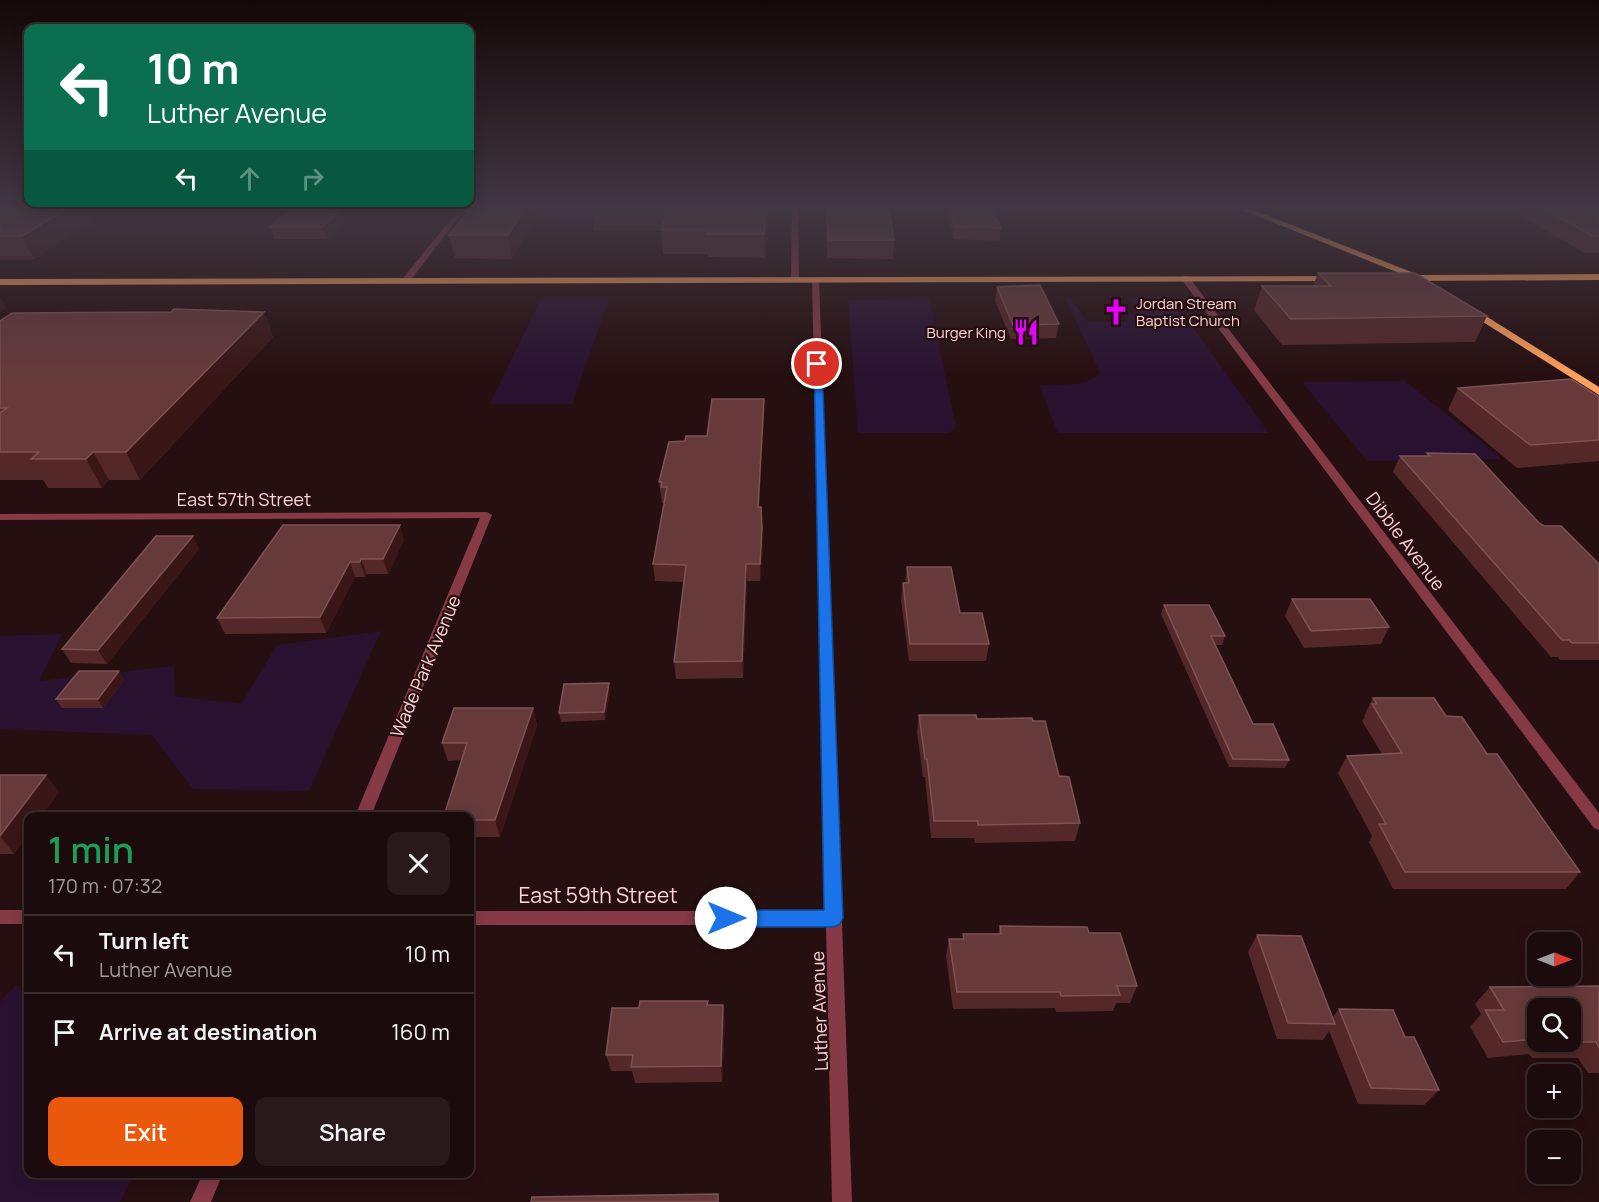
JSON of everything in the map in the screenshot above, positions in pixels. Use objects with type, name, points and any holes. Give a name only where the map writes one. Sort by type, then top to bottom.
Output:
[{"type":"main road","points":[[1385,265],[1418,278],[1435,289]]},
{"type":"main road","points":[[1394,278],[1599,277]]},
{"type":"main road","points":[[0,282],[1346,278]]},
{"type":"main road","points":[[1464,307],[1599,392]]},
{"type":"street","points":[[407,279],[418,265]]},
{"type":"street","points":[[795,265],[795,279]]},
{"type":"street","name":"Dibble Avenue","points":[[1185,278],[1599,824]]},
{"type":"street","name":"Luther Avenue","points":[[815,279],[842,1202]]},
{"type":"street","name":"East 57th Street","points":[[0,517],[487,515]]},
{"type":"street","name":"Wade Park Avenue","points":[[365,812],[487,515]]},
{"type":"street","points":[[0,917],[24,917]]},
{"type":"street","name":"East 59th Street","points":[[474,918],[834,918]]},
{"type":"street","points":[[200,1202],[211,1178]]},
{"type":"shaded area","points":[[1065,297],[1070,297],[1087,322],[1128,322],[1124,315],[1140,314],[1130,298],[1171,297],[1269,433],[1058,433],[1039,385],[1079,383],[1094,378],[1100,373]]},
{"type":"shaded area","points":[[609,299],[572,404],[490,404],[540,300]]},
{"type":"shaded area","points":[[929,299],[956,427],[949,433],[858,433],[848,300]]},
{"type":"shaded area","points":[[1405,381],[1502,459],[1367,461],[1302,382]]},
{"type":"shaded area","points":[[381,631],[309,791],[193,789],[152,735],[0,729],[0,636],[62,634],[39,681],[174,666],[175,696],[241,704],[277,645]]},
{"type":"shaded area","points":[[15,986],[24,986],[24,1178],[132,1178],[120,1202],[0,1202],[0,1002]]},
{"type":"building","points":[[1318,273],[1415,273],[1487,316],[1291,319],[1262,286],[1331,286]]},
{"type":"building","points":[[1040,285],[1059,324],[1013,325],[997,287]]},
{"type":"building","points":[[174,309],[264,312],[126,452],[93,452],[86,459],[31,459],[39,452],[0,452],[0,413],[7,408],[0,408],[0,321],[12,313],[171,312]]},
{"type":"building","points":[[1571,379],[1599,397],[1599,440],[1530,445],[1458,388]]},
{"type":"building","points":[[712,399],[764,399],[758,507],[761,507],[762,528],[760,564],[746,564],[742,661],[674,662],[686,565],[653,564],[667,487],[661,487],[662,482],[659,482],[669,442],[685,441],[686,436],[707,436]]},
{"type":"building","points":[[1427,453],[1475,454],[1539,523],[1544,526],[1561,526],[1599,564],[1599,643],[1572,643],[1569,640],[1562,640],[1400,456],[1430,456]]},
{"type":"building","points":[[283,525],[400,525],[383,559],[361,559],[360,562],[350,562],[320,617],[217,618]]},
{"type":"building","points":[[156,536],[193,536],[98,650],[62,649]]},
{"type":"building","points":[[907,567],[951,567],[960,613],[982,613],[989,644],[910,644],[903,583],[909,583]]},
{"type":"building","points":[[1292,599],[1370,599],[1389,627],[1311,631]]},
{"type":"building","points":[[1164,605],[1209,605],[1225,636],[1211,636],[1253,724],[1273,724],[1289,760],[1233,759]]},
{"type":"building","points":[[79,671],[119,671],[98,699],[56,699]]},
{"type":"building","points":[[609,683],[604,712],[559,713],[564,684]]},
{"type":"building","points":[[1373,698],[1434,698],[1446,716],[1462,717],[1487,754],[1497,754],[1580,872],[1405,872],[1379,824],[1386,824],[1347,756],[1402,753],[1372,704],[1377,704]]},
{"type":"building","points":[[454,708],[533,708],[495,820],[474,820],[474,812],[445,812],[467,743],[442,743]]},
{"type":"building","points":[[919,715],[976,715],[977,719],[1032,718],[1033,721],[1045,721],[1059,776],[1069,777],[1080,823],[978,825],[978,821],[934,821]]},
{"type":"building","points":[[0,775],[46,775],[0,836]]},
{"type":"building","points":[[1000,926],[1087,927],[1089,933],[1120,933],[1137,986],[1117,986],[1120,995],[1061,996],[1060,992],[957,992],[949,939],[964,939],[963,934],[1001,934]]},
{"type":"building","points":[[1257,935],[1301,936],[1335,1024],[1288,1023]]},
{"type":"building","points":[[1599,986],[1599,1047],[1596,1042],[1581,1042],[1581,998],[1527,998],[1527,1040],[1503,1042],[1485,1010],[1504,1010],[1490,987]]},
{"type":"building","points":[[640,1001],[708,1001],[707,1005],[723,1005],[721,1066],[631,1067],[633,1055],[606,1055],[612,1008],[639,1008]]},
{"type":"building","points":[[1339,1009],[1393,1010],[1405,1037],[1414,1037],[1439,1090],[1371,1088]]},
{"type":"building","points":[[718,1194],[718,1202],[531,1202],[532,1197]]},
{"type":"place","name":"Jordan Stream Baptist Church","points":[[1116,312]]},
{"type":"place","name":"Burger King","points":[[1026,332]]},
{"type":"route","points":[[726,918],[834,918],[817,364]]}]
